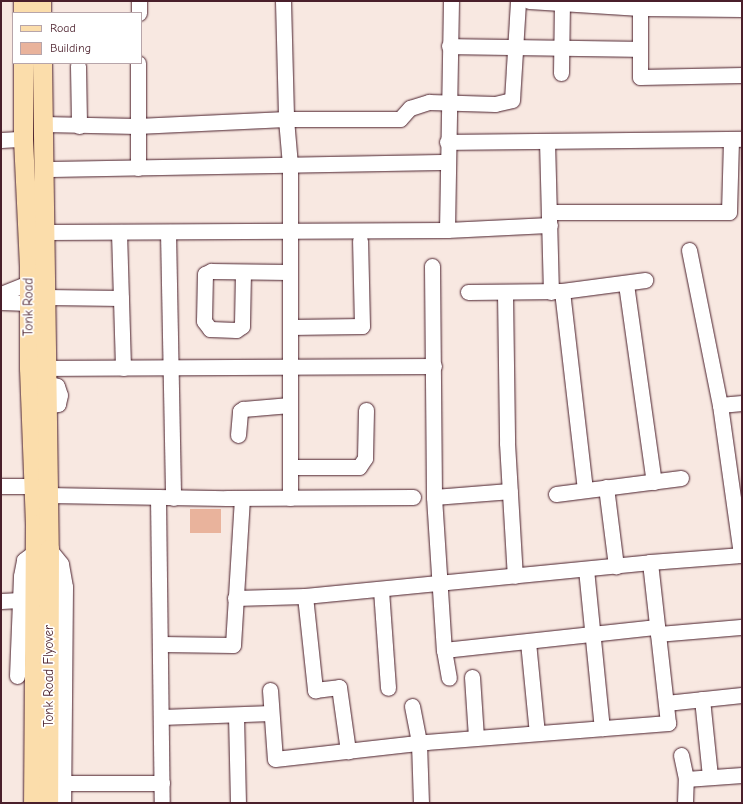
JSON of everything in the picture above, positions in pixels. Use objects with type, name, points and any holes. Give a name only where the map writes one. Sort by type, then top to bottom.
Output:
[{"type":"main road","points":[[23,1],[23,12]]},
{"type":"main road","points":[[41,1],[41,12]]},
{"type":"main road","name":"Tonk Road","points":[[23,64],[23,139],[28,284],[37,300]]},
{"type":"main road","name":"Tonk Road","points":[[42,64],[46,232],[37,300],[40,373],[42,550]]},
{"type":"main road","name":"Tonk Road","points":[[40,373],[48,406],[41,490]]},
{"type":"main road","name":"Tonk Road Flyover","points":[[42,550],[48,803]]},
{"type":"main road","name":"Tonk Road Flyover","points":[[33,803],[42,572]]},
{"type":"street","points":[[139,12],[140,1]]},
{"type":"street","points":[[283,1],[286,119],[290,165],[290,498]]},
{"type":"street","points":[[447,230],[447,142],[451,1]]},
{"type":"street","points":[[43,124],[79,126],[137,126],[286,119],[400,119],[410,108],[429,102],[495,104],[512,100],[518,1]]},
{"type":"street","points":[[529,1],[640,8],[742,9]]},
{"type":"street","points":[[561,73],[562,3]]},
{"type":"street","points":[[640,8],[640,76],[742,75]]},
{"type":"street","points":[[449,46],[640,49]]},
{"type":"street","points":[[138,64],[138,168]]},
{"type":"street","points":[[78,66],[79,126]]},
{"type":"street","points":[[1,140],[23,139]]},
{"type":"street","points":[[46,232],[289,232],[447,230],[550,218],[730,212],[737,139],[447,142]]},
{"type":"street","points":[[547,141],[550,218],[556,292],[585,490]]},
{"type":"street","points":[[44,169],[447,162]]},
{"type":"street","points":[[119,232],[123,368]]},
{"type":"street","points":[[162,803],[161,644],[165,497],[172,368],[168,232]]},
{"type":"street","points":[[290,327],[362,326],[360,241]]},
{"type":"street","points":[[235,598],[305,596],[440,585],[650,562],[742,555],[736,472],[720,405],[689,250]]},
{"type":"street","points":[[432,266],[434,497],[444,650],[448,678]]},
{"type":"street","points":[[243,272],[290,272]]},
{"type":"street","points":[[468,292],[556,292],[626,284],[645,280]]},
{"type":"street","points":[[1,294],[28,284]]},
{"type":"street","points":[[626,284],[654,482]]},
{"type":"street","points":[[504,293],[510,491],[515,576]]},
{"type":"street","points":[[1,302],[121,298]]},
{"type":"street","points":[[40,373],[123,368],[290,365],[434,366]]},
{"type":"street","points":[[720,405],[742,403]]},
{"type":"street","points":[[238,436],[240,411],[243,409],[290,406]]},
{"type":"street","points":[[290,467],[359,467],[365,458],[366,410]]},
{"type":"street","points":[[556,494],[681,478]]},
{"type":"street","points":[[1,486],[41,490],[165,497],[413,497]]},
{"type":"street","points":[[606,487],[616,566]]},
{"type":"street","points":[[434,497],[510,491]]},
{"type":"street","points":[[161,644],[234,645],[235,598],[242,498]]},
{"type":"street","points":[[17,676],[20,600],[24,560],[42,550],[61,564],[65,587],[63,803]]},
{"type":"street","points":[[270,690],[276,759],[419,743],[668,723],[650,562]]},
{"type":"street","points":[[586,569],[602,728]]},
{"type":"street","points":[[381,590],[388,688]]},
{"type":"street","points":[[305,596],[315,690],[339,688],[348,751]]},
{"type":"street","points":[[1,601],[20,600]]},
{"type":"street","points":[[444,650],[593,635],[742,627]]},
{"type":"street","points":[[528,642],[537,733]]},
{"type":"street","points":[[472,676],[476,738]]},
{"type":"street","points":[[666,703],[742,695]]},
{"type":"street","points":[[702,699],[710,777]]},
{"type":"street","points":[[412,706],[419,743],[421,803]]},
{"type":"street","points":[[162,717],[271,713]]},
{"type":"street","points":[[236,715],[238,803]]},
{"type":"street","points":[[681,755],[686,779],[685,803]]},
{"type":"street","points":[[686,779],[742,775]]},
{"type":"street","points":[[64,783],[162,783]]},
{"type":"building","points":[[190,509],[221,509],[221,533],[190,533]]}]
